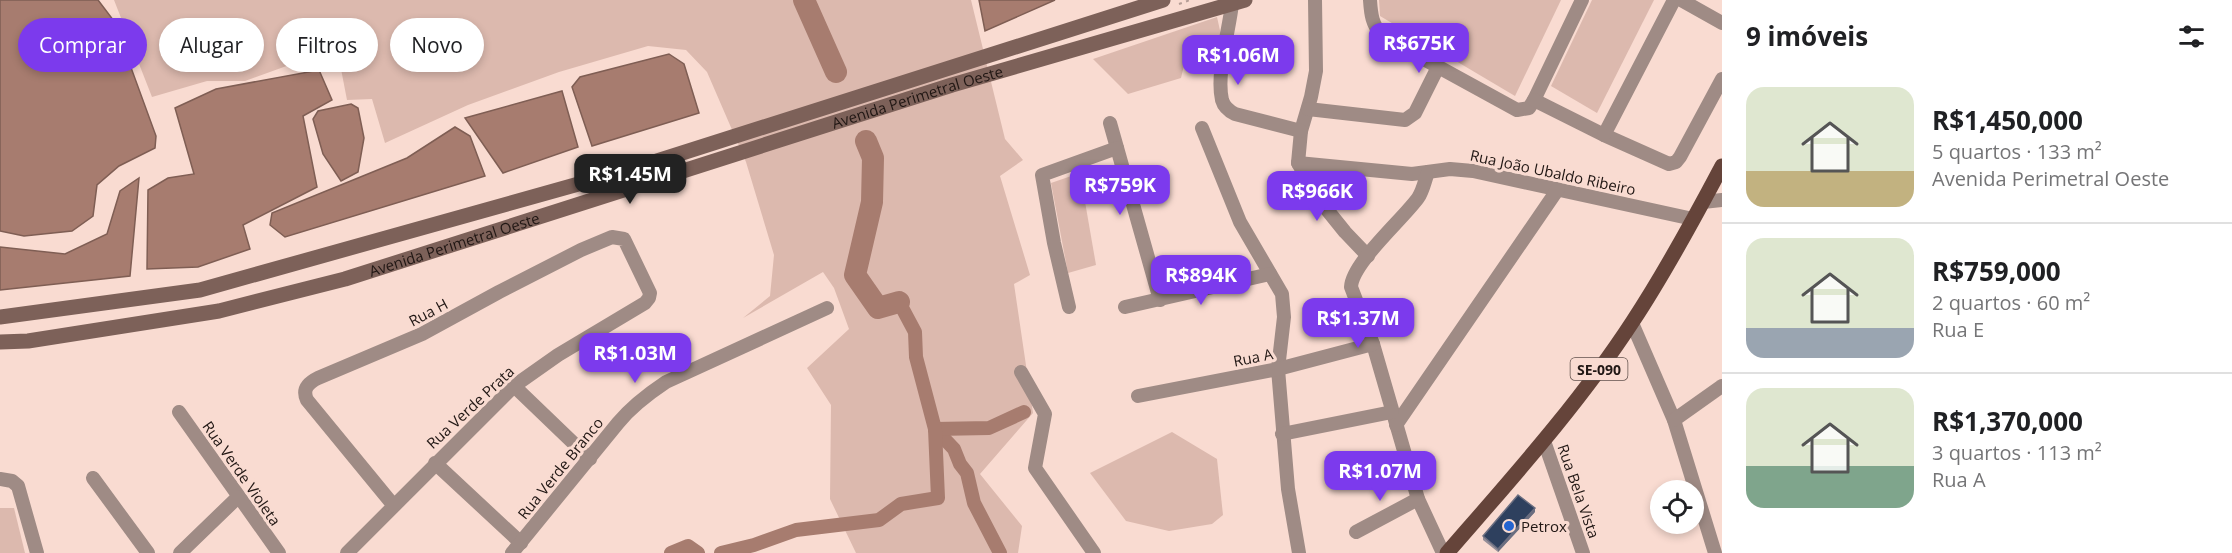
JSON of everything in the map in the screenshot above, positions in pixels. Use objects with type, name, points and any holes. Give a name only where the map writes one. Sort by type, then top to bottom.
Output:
[{"type":"main road","name":"Avenida Perimetral Oeste","points":[[0,317],[200,290],[632,169],[1163,0]]},
{"type":"main road","name":"Avenida Perimetral Oeste","points":[[0,342],[28,341],[219,311],[345,279],[952,85],[1239,2]]},
{"type":"main road","name":"SE-090","points":[[1445,553],[1544,441],[1632,322],[1675,254],[1722,166]]},
{"type":"street","points":[[1315,0],[1316,71],[1301,131],[1298,163],[1320,201],[1368,256]]},
{"type":"street","points":[[1370,0],[1371,18],[1375,28],[1382,36],[1518,110],[1529,108],[1534,100],[1582,0]]},
{"type":"street","points":[[1604,135],[1674,0]]},
{"type":"street","points":[[1681,0],[1722,23]]},
{"type":"street","points":[[1239,2],[1222,68],[1223,102],[1228,110],[1235,114],[1301,131]]},
{"type":"street","points":[[1308,109],[1405,120],[1411,118],[1415,113],[1438,67]]},
{"type":"street","points":[[1534,100],[1669,164],[1676,162],[1722,79]]},
{"type":"street","points":[[1110,123],[1160,300]]},
{"type":"street","points":[[1202,128],[1240,222],[1282,294],[1284,310],[1278,369],[1282,434],[1288,489],[1299,553]]},
{"type":"street","points":[[1069,307],[1054,243],[1042,175],[1117,148]]},
{"type":"street","name":"Rua João Ubaldo Ribeiro","points":[[1298,163],[1412,174],[1450,169],[1473,171],[1694,219]]},
{"type":"street","points":[[1428,172],[1419,197],[1368,256],[1351,283],[1373,344],[1418,499],[1445,553]]},
{"type":"street","points":[[1282,434],[1394,419],[1558,189]]},
{"type":"street","points":[[1703,202],[1722,200]]},
{"type":"street","name":"Rua H","points":[[394,506],[307,400],[305,390],[310,382],[422,334],[520,281],[612,237],[621,237],[626,241],[650,293],[647,300],[635,310]]},
{"type":"street","points":[[1125,307],[1270,274]]},
{"type":"street","name":"Rua Verde Branco","points":[[517,548],[632,407],[652,391],[827,308]]},
{"type":"street","name":"Rua Verde Prata","points":[[347,553],[514,386],[558,355],[635,310]]},
{"type":"street","points":[[1632,322],[1674,420],[1717,548]]},
{"type":"street","name":"Rua A","points":[[1138,396],[1278,369],[1373,344]]},
{"type":"street","points":[[1021,372],[1045,414],[1035,468],[1094,553]]},
{"type":"street","points":[[514,386],[590,459]]},
{"type":"street","points":[[1674,420],[1722,386]]},
{"type":"street","name":"Rua Verde Violeta","points":[[179,412],[279,553]]},
{"type":"street","name":"Rua Bela Vista","points":[[1544,441],[1583,553]]},
{"type":"street","points":[[435,463],[517,548]]},
{"type":"street","points":[[93,478],[148,553]]},
{"type":"street","points":[[6,480],[20,490],[25,517],[37,553]]},
{"type":"street","points":[[180,553],[238,497]]},
{"type":"street","points":[[1356,532],[1418,499]]},
{"type":"shaded area","points":[[0,0],[98,0],[112,18],[18,18],[18,72],[133,72],[156,136],[155,148],[119,166],[97,185],[93,216],[72,231],[24,236],[0,231]]},
{"type":"shaded area","points":[[114,0],[971,0],[1005,139],[1023,160],[1000,176],[1030,275],[1014,284],[1033,413],[980,474],[1022,526],[1018,553],[856,553],[830,499],[831,405],[807,368],[849,329],[834,288],[823,272],[743,318],[770,296],[774,255],[746,162],[707,72],[686,50],[648,46],[559,72],[468,105],[385,143],[372,99],[347,100],[342,72],[378,72],[378,18],[276,18],[276,70],[245,81],[207,81],[152,97],[142,72],[147,72],[147,18],[121,18]]},
{"type":"shaded area","points":[[979,0],[1055,0],[985,31]]},
{"type":"shaded area","points":[[1379,0],[1561,0],[1515,96],[1380,16]]},
{"type":"shaded area","points":[[1592,0],[1654,0],[1597,113],[1551,86]]},
{"type":"shaded area","points":[[1217,17],[1221,35],[1190,40],[1181,78],[1128,94],[1093,59]]},
{"type":"shaded area","points":[[669,54],[684,64],[699,113],[592,146],[572,87],[580,77]]},
{"type":"shaded area","points":[[308,72],[320,72],[332,100],[303,116],[317,187],[243,225],[250,249],[198,267],[147,269],[148,190],[168,178],[194,174],[175,108],[216,89]]},
{"type":"shaded area","points":[[562,91],[578,147],[503,173],[465,118]]},
{"type":"shaded area","points":[[351,104],[358,108],[364,138],[358,172],[341,181],[323,154],[313,119],[318,111]]},
{"type":"shaded area","points":[[455,127],[470,136],[485,176],[285,237],[270,225],[272,213],[407,158]]},
{"type":"shaded area","points":[[1080,173],[1096,265],[1068,273],[1051,183]]},
{"type":"shaded area","points":[[139,178],[130,276],[0,290],[0,247],[65,254],[107,234],[120,191]]},
{"type":"shaded area","points":[[1172,432],[1217,459],[1223,515],[1212,524],[1169,531],[1126,521],[1090,473]]},
{"type":"shaded area","points":[[0,508],[14,508],[25,553],[0,553]]},
{"type":"building","name":"Petrox","points":[[1518,495],[1535,508],[1498,549],[1483,536]]},
{"type":"waterway","points":[[804,0],[836,72]]},
{"type":"waterway","points":[[866,141],[873,158],[872,202],[855,275],[878,308],[899,302]]},
{"type":"waterway","points":[[721,553],[754,545],[796,530],[879,520],[901,504],[938,498],[935,429],[916,357],[915,332],[899,302]]},
{"type":"waterway","points":[[935,429],[989,428],[1024,412]]},
{"type":"waterway","points":[[935,429],[954,449],[960,464],[967,473],[974,503],[1000,553]]},
{"type":"waterway","points":[[671,553],[688,546],[698,553]]},
{"type":"place","name":"Petrox","points":[[1509,526]]}]
